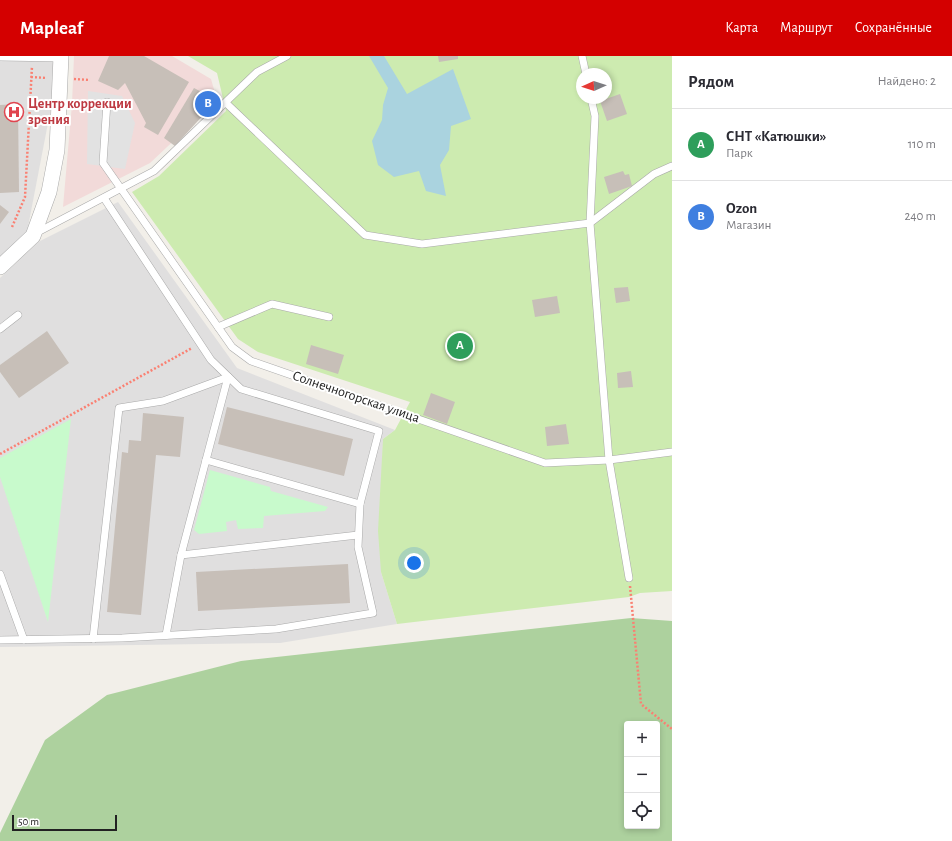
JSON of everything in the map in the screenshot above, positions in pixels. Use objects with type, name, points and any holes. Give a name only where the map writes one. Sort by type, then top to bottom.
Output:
[{"type":"street","points":[[0,267],[33,236],[49,192],[57,150],[60,57]]},
{"type":"lane","points":[[33,236],[71,214],[121,190],[154,171],[257,72],[287,56]]},
{"type":"lane","points":[[582,56],[585,68]]},
{"type":"lane","points":[[0,57],[60,57]]},
{"type":"lane","name":"Солнечногорская улица","points":[[107,102],[103,163],[232,347],[251,361],[545,463],[609,460],[672,452]]},
{"type":"lane","points":[[226,103],[365,235],[422,244],[590,223],[654,174],[672,166]]},
{"type":"lane","points":[[592,104],[595,116],[590,223],[609,460],[629,578]]},
{"type":"lane","points":[[0,640],[93,639],[276,629],[373,613],[358,547],[358,536],[360,504],[379,431],[241,389],[211,360],[104,198]]},
{"type":"lane","points":[[218,327],[272,304],[329,317]]},
{"type":"lane","points":[[0,329],[18,316]]},
{"type":"lane","points":[[166,635],[181,555],[228,377]]},
{"type":"lane","points":[[93,639],[119,408],[163,401],[228,377]]},
{"type":"lane","points":[[206,460],[360,504]]},
{"type":"lane","points":[[181,555],[358,536]]},
{"type":"lane","points":[[0,574],[24,640]]},
{"type":"path","points":[[12,227],[25,197],[32,58]]},
{"type":"path","points":[[0,454],[200,343]]},
{"type":"path","points":[[629,578],[641,704],[672,729]]},
{"type":"shaded area","points":[[0,56],[54,56],[53,97],[27,232],[0,258]]},
{"type":"shaded area","points":[[74,56],[172,56],[211,79],[217,100],[150,163],[63,207],[72,104]]},
{"type":"shaded area","points":[[88,91],[122,96],[135,123],[125,169],[87,164]]},
{"type":"shaded area","points":[[118,202],[237,368],[395,430],[383,439],[381,572],[397,624],[280,643],[0,647],[0,278],[38,242]]},
{"type":"green space","points":[[188,56],[672,56],[672,591],[640,593],[629,597],[397,624],[381,572],[378,531],[383,439],[395,430],[410,402],[258,352],[238,339],[132,192],[159,176],[226,111],[217,73]]},
{"type":"green space","points":[[71,419],[48,622],[0,477],[0,458]]},
{"type":"green space","points":[[210,470],[270,487],[271,491],[328,507],[325,511],[264,516],[263,528],[238,529],[236,520],[226,522],[227,531],[199,534],[194,530]]},
{"type":"green space","points":[[631,618],[672,621],[672,841],[0,841],[0,833],[45,740],[107,695],[241,661]]},
{"type":"water","points":[[369,56],[384,56],[407,94],[453,69],[471,119],[451,126],[449,150],[440,165],[446,196],[426,191],[419,171],[394,177],[378,165],[372,141],[382,120],[383,105],[388,88]]},
{"type":"building","points":[[109,56],[144,56],[189,82],[158,135],[144,127],[146,123],[125,83],[118,90],[98,81]]},
{"type":"building","points":[[438,56],[458,56],[458,59],[439,62]]},
{"type":"building","points":[[194,88],[217,100],[175,146],[164,138]]},
{"type":"building","points":[[620,94],[627,114],[607,121],[601,104],[612,104],[612,97]]},
{"type":"building","points":[[18,104],[19,192],[0,193],[0,105]]},
{"type":"building","points":[[623,171],[625,175],[629,174],[632,186],[609,194],[604,177]]},
{"type":"building","points":[[0,205],[9,212],[0,224]]},
{"type":"building","points":[[628,287],[630,301],[616,303],[614,288]]},
{"type":"building","points":[[557,296],[560,313],[535,317],[532,300]]},
{"type":"building","points":[[47,331],[69,363],[19,398],[0,372],[0,365]]},
{"type":"building","points":[[311,345],[344,355],[338,374],[306,364]]},
{"type":"building","points":[[631,371],[633,387],[618,388],[617,373]]},
{"type":"building","points":[[431,393],[455,402],[447,424],[423,415]]},
{"type":"building","points":[[227,407],[353,439],[344,476],[218,444]]},
{"type":"building","points":[[143,413],[184,417],[180,457],[156,455],[141,615],[107,612],[122,452],[128,453],[129,440],[141,441]]},
{"type":"building","points":[[566,424],[569,444],[547,446],[545,427]]},
{"type":"building","points":[[348,564],[350,603],[198,611],[196,572]]},
{"type":"place","name":"Ozon","points":[[208,104]]},
{"type":"place","name":"Центр коррекции зрения","points":[[14,112]]},
{"type":"place","name":"СНТ «Катюшки»","points":[[460,346]]}]
